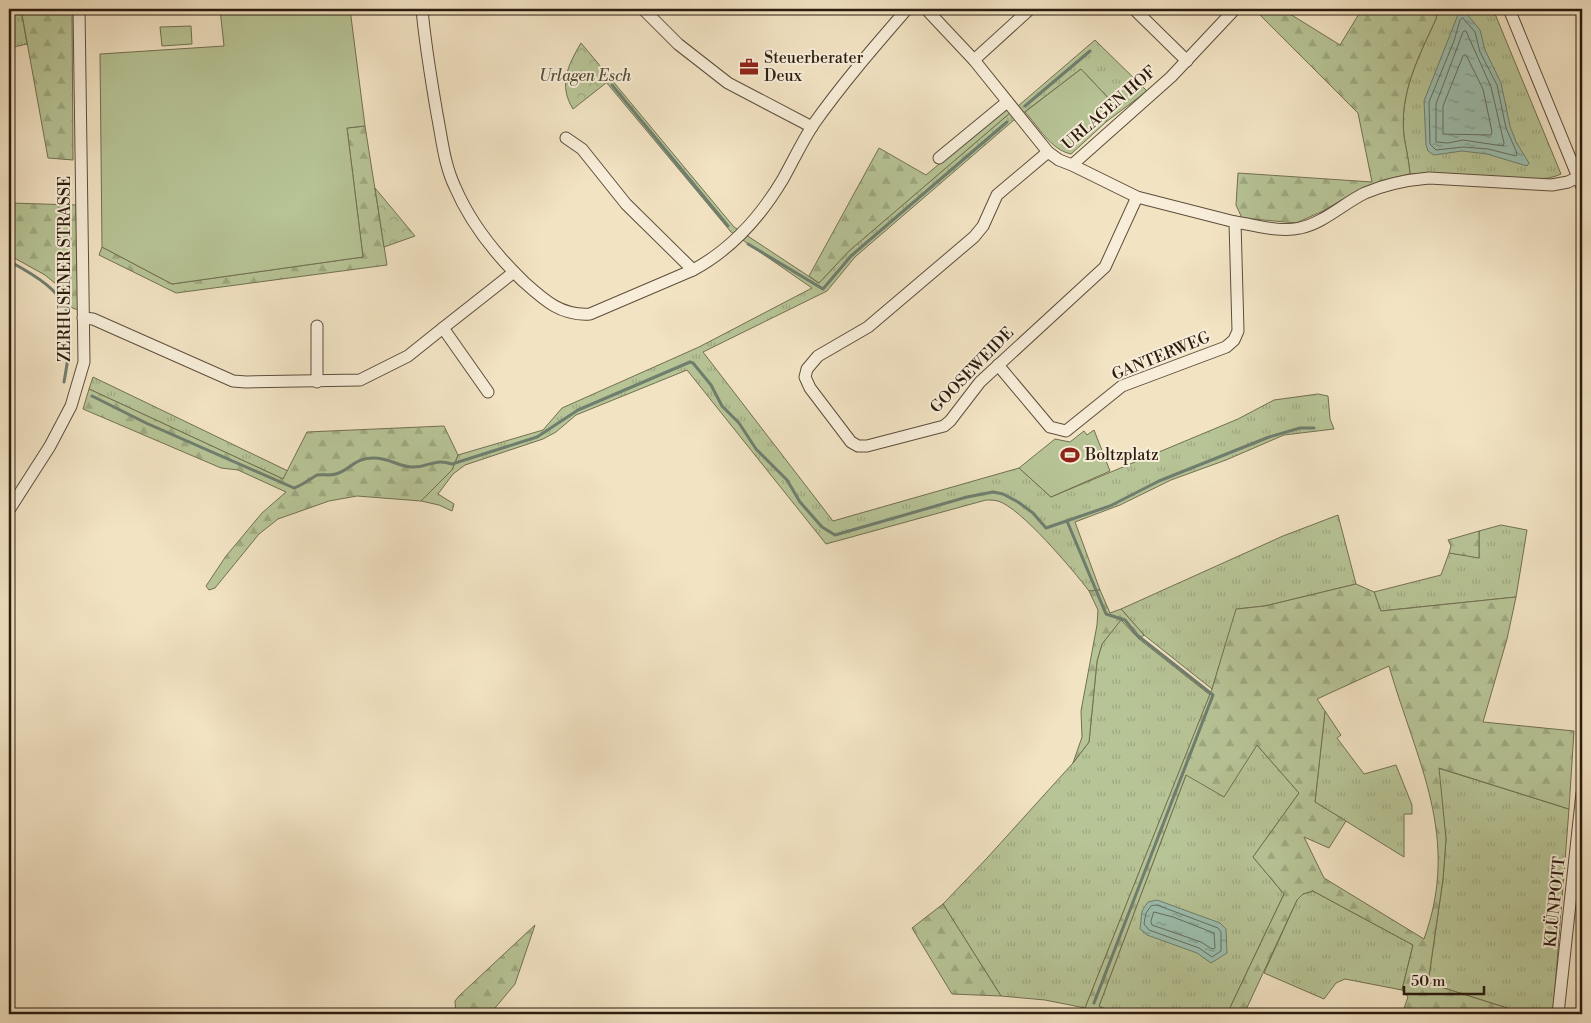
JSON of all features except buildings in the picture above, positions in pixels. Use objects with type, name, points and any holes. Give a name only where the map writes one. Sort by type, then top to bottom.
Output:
[{"type":"street","name":"ZERHUSENER STRASSE","points":[[9,510],[50,446],[71,406],[84,362],[79,9]]},
{"type":"street","points":[[422,9],[446,162],[454,187],[480,230],[514,272],[554,307],[577,315],[590,314],[693,270],[708,262],[738,238],[763,210],[812,127],[847,80],[907,9]]},
{"type":"street","points":[[643,9],[678,44],[728,83],[812,127]]},
{"type":"street","points":[[926,9],[974,60],[1048,152]]},
{"type":"street","points":[[974,60],[1030,9]]},
{"type":"street","points":[[1134,9],[1187,61]]},
{"type":"street","name":"URLAGEN HOF","points":[[1048,152],[1059,160],[1072,165],[1187,61],[1235,9]]},
{"type":"street","points":[[1072,165],[1136,197],[1235,222],[1285,229],[1301,228],[1365,194],[1389,184],[1410,180],[1429,178],[1552,185],[1580,182],[1509,9]]},
{"type":"street","points":[[939,158],[1007,102]]},
{"type":"street","points":[[566,138],[582,149],[626,204],[693,270]]},
{"type":"street","name":"GOOSEWEIDE","points":[[1048,152],[997,195],[983,226],[974,237],[868,327],[818,356],[806,369],[805,377],[810,388],[851,442],[858,446],[867,446],[944,426],[950,421],[980,382],[998,364],[1105,267],[1136,197]]},
{"type":"street","name":"GANTERWEG","points":[[998,364],[1050,427],[1066,430],[1122,386],[1226,347],[1234,340],[1238,331],[1235,222]]},
{"type":"street","points":[[84,318],[94,319],[233,381],[317,382],[360,380],[408,356],[514,272]]},
{"type":"street","points":[[317,326],[317,382]]},
{"type":"street","points":[[443,328],[488,392]]},
{"type":"street","name":"KLÜNPOTT","points":[[1558,1014],[1582,793]]},
{"type":"green space","points":[[9,9],[21,9],[27,44],[9,48]]},
{"type":"green space","points":[[21,9],[72,9],[73,160],[48,158]]},
{"type":"green space","points":[[220,9],[350,9],[365,126],[347,128],[363,257],[172,284],[102,247],[100,54],[224,46]]},
{"type":"green space","points":[[1254,9],[1282,9],[1340,45],[1362,9],[1438,9],[1436,19],[1412,75],[1404,105],[1404,136],[1410,174],[1384,180],[1363,188],[1321,212],[1296,223],[1242,218],[1236,205],[1238,173],[1372,182],[1358,113]]},
{"type":"green space","points":[[1438,9],[1493,9],[1561,174],[1548,178],[1511,180],[1410,174],[1403,120],[1407,90],[1436,19]]},
{"type":"green space","points":[[191,26],[192,44],[162,46],[160,27]]},
{"type":"green space","points":[[1095,40],[1147,91],[1106,122],[1112,102],[1081,69],[1014,120],[855,257],[827,291],[703,352],[833,521],[1019,468],[1051,497],[1238,419],[1274,400],[1318,394],[1328,396],[1330,419],[1334,429],[1284,435],[1226,460],[1171,480],[1120,505],[1075,522],[1100,590],[1089,591],[1033,527],[1008,506],[996,501],[986,500],[826,544],[687,370],[576,415],[556,432],[543,439],[465,465],[453,474],[438,494],[454,504],[452,511],[439,505],[421,501],[452,470],[458,455],[543,430],[562,408],[699,347],[812,288],[731,232],[606,82],[611,79],[734,227],[819,283],[849,251]]},
{"type":"green space","name":"Urlagen Esch","points":[[581,43],[611,79],[573,109],[566,92],[566,75]]},
{"type":"green space","points":[[1081,69],[1112,102],[1106,122],[1071,154],[1064,152],[1051,143],[1025,112]]},
{"type":"green space","points":[[1005,109],[1010,113],[849,251],[819,283],[809,276],[879,148],[926,175]]},
{"type":"green space","points":[[365,126],[387,265],[176,293],[99,255],[102,247],[172,284],[363,257],[347,128]]},
{"type":"green space","points":[[375,188],[415,236],[384,247]]},
{"type":"green space","points":[[9,203],[76,205],[78,310],[70,307],[62,289],[45,275],[9,255]]},
{"type":"green space","points":[[93,377],[288,471],[283,479],[89,389]]},
{"type":"green space","points":[[89,389],[283,479],[307,432],[444,426],[458,455],[452,470],[421,501],[357,496],[329,501],[278,519],[259,534],[215,588],[209,590],[206,586],[226,556],[262,513],[286,492],[238,470],[221,468],[83,409]]},
{"type":"green space","name":"Boltzplatz","points":[[1094,430],[1110,471],[1051,497],[1019,468],[1055,439],[1070,442],[1084,431],[1087,435]]},
{"type":"green space","points":[[1338,515],[1356,584],[1265,606],[1237,609],[1212,689],[1144,635],[1121,609],[1283,536]]},
{"type":"green space","points":[[1501,525],[1527,530],[1516,597],[1381,611],[1374,592],[1441,575],[1449,553],[1479,557],[1479,531]]},
{"type":"green space","points":[[1479,531],[1479,558],[1449,553],[1451,546],[1448,540]]},
{"type":"green space","points":[[1356,584],[1374,592],[1381,611],[1516,597],[1507,639],[1483,722],[1574,731],[1569,809],[1439,768],[1446,839],[1443,879],[1428,983],[1526,1014],[1449,1014],[1423,1008],[1421,1014],[1402,1014],[1408,997],[1402,990],[1413,945],[1313,891],[1303,894],[1297,900],[1244,1014],[1227,1014],[1284,894],[1253,857],[1299,793],[1257,745],[1224,797],[1186,775],[1099,1006],[1115,1014],[1098,1014],[1085,1008],[1212,689],[1236,609],[1265,606]],"holes":[[[1389,666],[1422,768],[1437,833],[1438,867],[1434,902],[1424,939],[1324,878],[1304,837],[1329,848],[1346,821],[1315,802],[1325,711],[1317,699]]]},
{"type":"green space","points":[[1100,590],[1110,613],[1121,609],[1144,635],[1139,639],[1121,620],[1102,644],[1097,661],[1089,742],[1073,763],[1082,737],[1081,711],[1097,625],[1098,610],[1089,591]]},
{"type":"green space","points":[[1121,619],[1139,639],[1210,695],[1085,1008],[1045,1000],[1001,996],[943,904],[1073,763],[1089,742],[1097,661],[1102,644]]},
{"type":"green space","points":[[1325,711],[1341,735],[1337,738],[1364,774],[1396,765],[1412,805],[1412,814],[1404,814],[1404,857],[1315,802]]},
{"type":"green space","points":[[1257,745],[1299,793],[1253,857],[1284,894],[1227,1014],[1115,1014],[1099,1006],[1186,775]]},
{"type":"green space","points":[[1438,768],[1569,809],[1553,1014],[1526,1014],[1428,983],[1443,879],[1446,839]]},
{"type":"green space","points":[[1313,891],[1413,945],[1402,990],[1345,979],[1336,983],[1324,999],[1264,973],[1297,900],[1303,894]]},
{"type":"green space","points":[[943,904],[1001,996],[952,994],[912,928]]},
{"type":"green space","points":[[535,925],[515,984],[490,1014],[456,1014],[455,1001],[459,996]]},
{"type":"water","points":[[1459,12],[1466,13],[1480,30],[1485,50],[1501,83],[1510,126],[1516,142],[1529,163],[1527,166],[1487,154],[1462,151],[1434,155],[1428,151],[1426,145],[1424,101]]},
{"type":"water","points":[[1157,900],[1220,923],[1226,929],[1227,953],[1211,963],[1197,953],[1147,935],[1140,929],[1142,911],[1148,902]]},
{"type":"waterway","points":[[1025,106],[1090,51]]},
{"type":"waterway","points":[[612,85],[728,226]]},
{"type":"waterway","points":[[748,244],[823,289],[851,256],[1007,122]]},
{"type":"waterway","points":[[9,261],[46,285],[58,296],[65,308],[69,321],[70,338],[64,382]]},
{"type":"waterway","points":[[92,396],[146,423],[294,488],[317,475],[336,474],[367,458],[384,459],[411,467],[440,462],[452,464],[537,437],[578,410],[690,362],[693,363],[711,385],[722,406],[739,423],[756,449],[787,480],[800,502],[822,527],[835,535],[967,497],[993,492],[1003,494],[1018,502],[1033,513],[1046,528],[1110,506],[1159,481],[1269,437],[1300,428],[1314,428]]},
{"type":"waterway","points":[[1067,521],[1106,614],[1125,620],[1137,635],[1213,695],[1094,1003]]},
{"type":"place","name":"Steuerberater Deux","points":[[749,67]]},
{"type":"place","name":"Boltzplatz","points":[[1070,455]]}]
